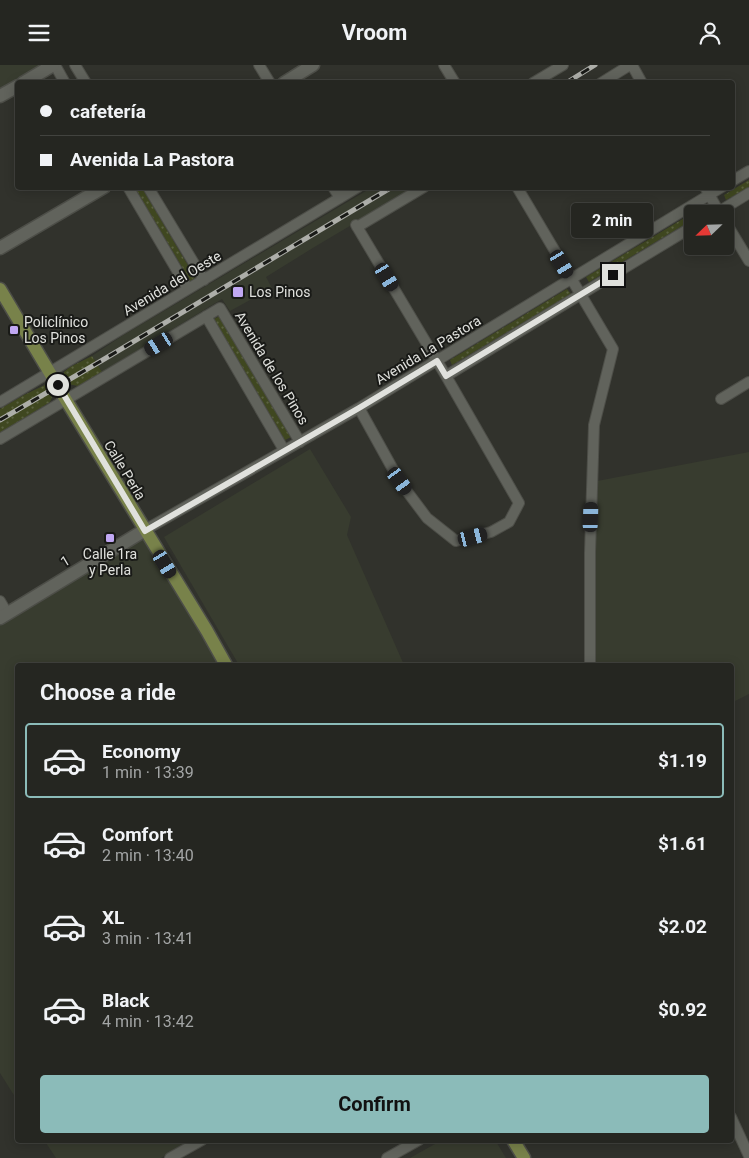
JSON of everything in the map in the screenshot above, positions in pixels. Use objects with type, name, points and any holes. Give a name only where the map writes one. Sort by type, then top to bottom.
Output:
[{"type":"main road","name":"Calle Perla","points":[[0,289],[225,663]]},
{"type":"main road","points":[[515,1143],[524,1158]]},
{"type":"street","points":[[28,80],[54,65],[64,80]]},
{"type":"street","points":[[75,65],[84,80]]},
{"type":"street","points":[[259,65],[268,80]]},
{"type":"street","points":[[289,80],[313,65]]},
{"type":"street","points":[[444,65],[453,80]]},
{"type":"street","points":[[538,80],[563,65]]},
{"type":"street","points":[[606,80],[631,65],[640,80]]},
{"type":"street","points":[[0,96],[15,88]]},
{"type":"street","points":[[735,179],[749,171]]},
{"type":"street","points":[[0,248],[99,190]]},
{"type":"street","points":[[130,190],[188,289]]},
{"type":"street","points":[[150,190],[204,280]]},
{"type":"street","points":[[336,190],[340,198]]},
{"type":"street","name":"Avenida del Oeste","points":[[0,402],[353,190]]},
{"type":"street","points":[[359,408],[400,481],[421,511],[456,541],[491,532],[509,522],[519,503],[356,226],[419,190]]},
{"type":"street","points":[[519,190],[613,349],[594,425],[590,553],[590,663]]},
{"type":"street","points":[[707,191],[714,205]]},
{"type":"street","name":"Avenida La Pastora","points":[[145,531],[437,361],[572,279],[707,191]]},
{"type":"street","points":[[730,205],[749,193]]},
{"type":"street","points":[[446,376],[684,232]]},
{"type":"street","points":[[734,236],[749,261]]},
{"type":"street","name":"Avenida de los Pinos","points":[[206,316],[220,308],[300,442]]},
{"type":"street","points":[[0,439],[206,316],[284,450]]},
{"type":"street","points":[[721,399],[749,382]]},
{"type":"street","name":"1","points":[[4,615],[145,531]]},
{"type":"street","points":[[0,601],[4,615]]},
{"type":"street","points":[[734,1124],[749,1156]]},
{"type":"street","points":[[170,1158],[197,1143]]},
{"type":"street","points":[[387,1158],[413,1143]]},
{"type":"shaded area","points":[[0,65],[40,65],[0,89]]},
{"type":"shaded area","points":[[368,190],[411,190],[266,277],[272,288],[230,311],[222,299],[102,372],[92,356],[122,336]]},
{"type":"shaded area","points":[[310,449],[351,517],[347,535],[403,663],[238,663],[164,537]]},
{"type":"shaded area","points":[[749,452],[749,694],[734,702],[734,663],[590,663],[592,482]]},
{"type":"shaded area","points":[[145,530],[225,663],[15,663],[15,1097],[0,1073],[0,618]]},
{"type":"shaded area","points":[[46,1143],[184,1143],[161,1158],[56,1158]]},
{"type":"shaded area","points":[[437,1143],[497,1143],[506,1158],[410,1158]]},
{"type":"green space","points":[[749,180],[749,187],[726,200],[724,195]]},
{"type":"green space","points":[[136,190],[143,190],[196,279],[191,282]]},
{"type":"green space","points":[[684,218],[684,225],[589,282],[586,277]]},
{"type":"green space","points":[[567,289],[571,294],[452,365],[450,360]]},
{"type":"green space","points":[[220,316],[291,437],[285,440],[214,319]]},
{"type":"green space","points":[[92,356],[102,372],[78,386],[68,384],[64,377],[64,372]]},
{"type":"green space","points":[[45,385],[52,397],[50,402],[0,433],[0,409]]},
{"type":"railway","points":[[571,80],[595,65]]},
{"type":"railway","points":[[0,420],[387,190]]},
{"type":"place","name":"Los Pinos","points":[[238,292]]},
{"type":"place","name":"Policlínico Los Pinos","points":[[14,330]]},
{"type":"place","name":"Calle 1ra y Perla","points":[[110,538]]},
{"type":"route","points":[[58,385],[145,531],[437,361],[446,376],[613,275]]}]
